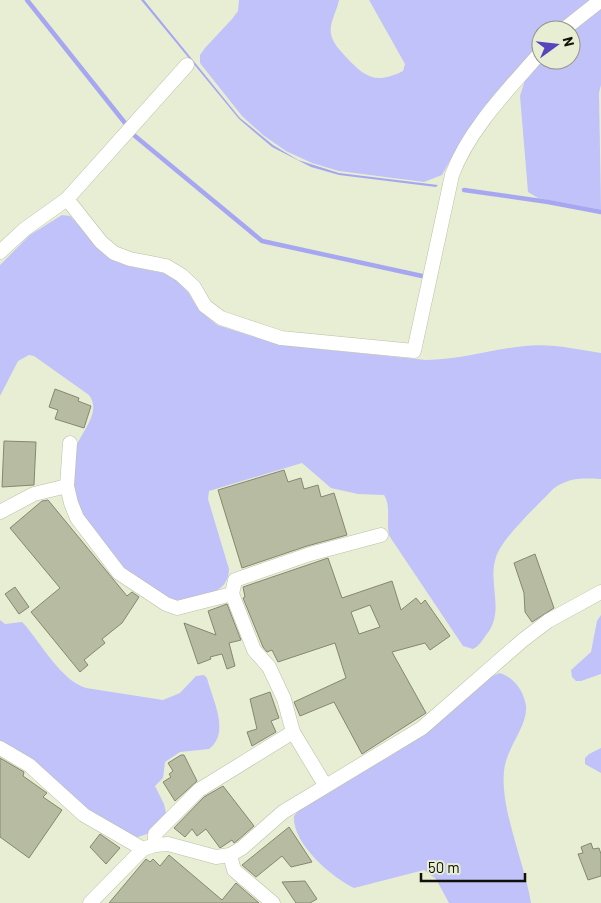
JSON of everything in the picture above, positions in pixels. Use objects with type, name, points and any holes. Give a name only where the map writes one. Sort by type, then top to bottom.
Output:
[{"type":"street","points":[[576,20],[601,0]]},
{"type":"street","points":[[67,199],[101,242],[114,253],[130,259],[166,266],[181,275],[194,287],[204,306],[221,318],[281,338],[414,351],[452,176],[459,157],[468,140],[531,64]]},
{"type":"street","points":[[0,252],[25,229],[67,199],[187,65]]},
{"type":"street","points":[[70,443],[67,486],[71,502],[78,518],[116,569],[166,604],[177,608],[232,594]]},
{"type":"street","points":[[0,512],[28,496],[67,486]]},
{"type":"street","points":[[325,785],[293,732],[284,699],[269,667],[254,650],[232,594],[235,580],[310,554],[381,534]]},
{"type":"street","points":[[0,748],[29,765],[69,804],[84,815],[149,847],[168,844],[216,857],[230,855],[242,848],[283,812],[422,728],[523,640],[548,621],[601,592]]},
{"type":"street","points":[[90,903],[149,847],[155,834],[187,801],[212,781],[293,732]]},
{"type":"street","points":[[230,855],[234,870],[273,903]]},
{"type":"shaded area","points":[[141,0],[144,0],[240,118],[273,145],[298,160],[339,173],[438,185],[436,187],[339,175],[311,167],[272,147],[239,119]]},
{"type":"shaded area","points":[[239,0],[339,0],[331,26],[333,41],[359,70],[371,77],[385,78],[403,71],[405,64],[369,0],[591,0],[566,20],[531,20],[531,55],[463,137],[442,175],[424,182],[339,171],[312,163],[286,151],[263,135],[242,116],[200,63],[200,55],[205,48],[238,11]]},
{"type":"shaded area","points":[[601,8],[601,85],[599,93],[601,210],[538,198],[528,192],[520,96],[525,80],[534,70],[581,70],[581,24]]},
{"type":"shaded area","points":[[62,215],[70,216],[96,247],[110,259],[128,266],[163,273],[177,280],[188,292],[199,310],[217,325],[280,345],[426,360],[439,360],[534,345],[601,353],[601,479],[576,479],[559,485],[553,489],[505,541],[496,557],[494,567],[495,616],[492,626],[485,637],[473,649],[463,646],[390,537],[388,505],[384,495],[358,494],[331,488],[302,463],[209,491],[208,499],[229,569],[228,577],[218,590],[194,599],[177,602],[165,598],[122,568],[101,544],[80,510],[75,492],[73,463],[76,447],[92,415],[92,401],[89,395],[34,356],[29,355],[18,361],[0,396],[0,265],[30,235]]},
{"type":"shaded area","points":[[601,615],[601,674],[576,681],[572,677],[571,670],[591,652],[597,621]]},
{"type":"shaded area","points":[[0,620],[5,624],[22,622],[60,670],[77,684],[86,688],[163,700],[180,693],[196,676],[204,675],[207,678],[216,705],[219,734],[209,749],[180,752],[165,762],[163,778],[155,786],[164,804],[166,813],[147,834],[135,838],[86,811],[0,743]]},
{"type":"shaded area","points":[[499,673],[509,677],[517,685],[523,695],[526,706],[524,721],[506,762],[504,786],[509,819],[531,903],[449,903],[436,879],[424,870],[354,888],[324,868],[299,837],[294,816],[324,791],[385,759],[413,741],[491,677]]},
{"type":"shaded area","points":[[601,748],[601,773],[585,764],[585,758]]},
{"type":"building","points":[[55,389],[79,398],[78,401],[91,406],[84,428],[55,419],[58,410],[49,407]]},
{"type":"building","points":[[4,441],[36,442],[34,485],[2,487]]},
{"type":"building","points":[[284,470],[288,482],[301,478],[304,489],[318,485],[321,497],[334,493],[347,535],[242,568],[218,490]]},
{"type":"building","points":[[48,500],[127,596],[132,592],[139,597],[122,623],[102,639],[105,643],[84,660],[88,665],[80,672],[31,612],[60,588],[10,528],[42,501]]},
{"type":"building","points":[[535,554],[554,608],[532,622],[525,612],[524,593],[514,563]]},
{"type":"building","points":[[328,558],[342,598],[392,581],[401,610],[416,598],[421,604],[425,600],[450,636],[430,650],[425,643],[392,652],[426,713],[362,754],[334,702],[300,716],[294,702],[346,678],[335,643],[278,662],[272,650],[267,652],[263,647],[243,598],[245,597],[243,587]],"holes":[[[370,605],[380,627],[359,634],[351,612]]]},
{"type":"building","points":[[15,587],[29,607],[19,614],[5,594]]},
{"type":"building","points":[[227,604],[241,640],[229,643],[235,666],[227,669],[222,654],[210,657],[211,659],[198,664],[184,623],[216,635],[208,611]]},
{"type":"building","points":[[270,692],[279,718],[271,721],[276,732],[252,746],[247,732],[257,729],[250,699]]},
{"type":"building","points":[[184,755],[197,781],[175,801],[163,782],[171,777],[169,774],[173,771],[168,763]]},
{"type":"building","points":[[0,758],[24,772],[23,776],[47,793],[43,797],[62,810],[29,858],[0,837]]},
{"type":"building","points":[[223,786],[254,826],[238,840],[234,843],[232,840],[220,848],[206,829],[197,836],[192,829],[185,837],[174,828],[204,797]]},
{"type":"building","points":[[289,827],[312,862],[291,867],[282,856],[256,877],[242,865]]},
{"type":"building","points":[[100,834],[120,848],[106,864],[90,847]]},
{"type":"building","points":[[591,843],[593,849],[599,848],[601,854],[601,876],[588,880],[578,854],[583,853],[581,847]]},
{"type":"building","points":[[169,855],[222,900],[236,883],[259,903],[109,903],[146,859],[150,862],[153,859],[160,866]]},
{"type":"building","points":[[305,881],[317,899],[310,903],[296,903],[282,882]]},
{"type":"waterway","points":[[27,0],[125,123]]},
{"type":"waterway","points":[[135,136],[262,241],[422,276]]},
{"type":"waterway","points":[[464,190],[601,212]]}]
